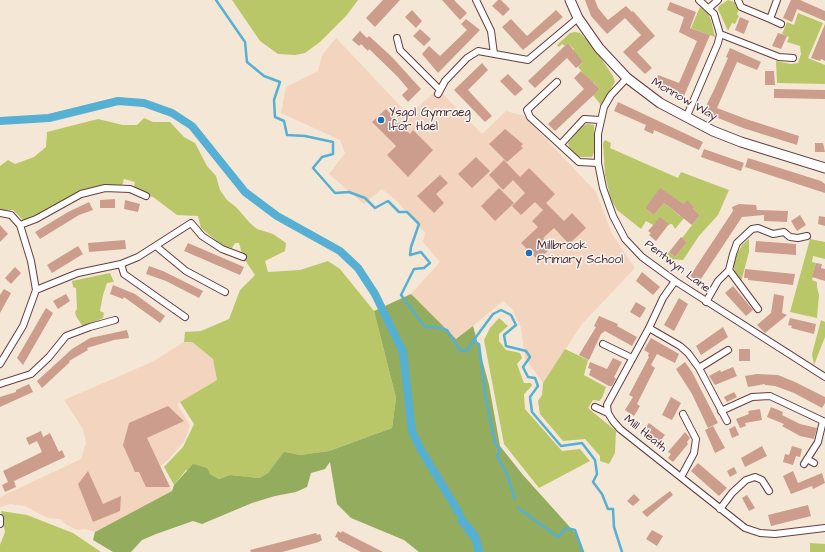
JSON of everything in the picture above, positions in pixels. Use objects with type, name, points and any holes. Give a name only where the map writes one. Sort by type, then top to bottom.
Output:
[{"type":"street","points":[[476,0],[491,30],[494,54]]},
{"type":"street","name":"Monnow Way","points":[[570,0],[578,18],[599,48],[627,78],[660,103],[686,118],[741,142],[825,168]]},
{"type":"street","points":[[686,118],[718,43],[720,34],[716,20],[709,8],[699,0]]},
{"type":"street","points":[[709,8],[718,0]]},
{"type":"street","points":[[738,0],[741,7],[781,24]]},
{"type":"street","points":[[770,19],[777,0]]},
{"type":"street","points":[[397,38],[400,50],[439,92],[445,81],[467,58],[478,51],[528,60],[578,18]]},
{"type":"street","points":[[720,34],[778,57],[793,58]]},
{"type":"street","name":"Pentwyn Lane","points":[[627,78],[611,95],[604,107],[600,120],[598,163],[605,195],[613,216],[625,239],[642,257],[675,281],[825,377]]},
{"type":"street","points":[[557,82],[527,110],[530,117],[552,139],[561,144],[579,162],[598,163]]},
{"type":"street","points":[[561,144],[584,119],[600,120]]},
{"type":"street","points":[[20,225],[36,219],[81,194],[105,188],[130,189],[146,196]]},
{"type":"street","points":[[0,213],[11,215],[20,225],[31,262],[36,290],[23,326],[0,364]]},
{"type":"street","points":[[36,290],[78,273],[121,264],[138,258],[157,247],[191,223],[202,236],[222,249],[243,257]]},
{"type":"street","points":[[706,302],[718,281],[729,270],[732,254],[737,243],[752,229],[758,228],[773,234],[784,232],[790,237],[798,238],[807,236]]},
{"type":"street","points":[[157,247],[186,271],[225,292]]},
{"type":"street","points":[[121,264],[124,274],[185,317]]},
{"type":"street","points":[[729,270],[758,309]]},
{"type":"street","name":"Mill Heath","points":[[675,281],[663,298],[649,328],[607,405],[608,413],[620,429],[745,528],[760,533],[775,534],[825,528]]},
{"type":"street","points":[[0,384],[31,374],[66,336],[115,320]]},
{"type":"street","points":[[649,328],[680,346],[688,353],[699,368],[727,421]]},
{"type":"street","points":[[603,344],[632,358]]},
{"type":"street","points":[[699,368],[728,350]]},
{"type":"street","points":[[721,411],[752,397],[770,396],[824,419],[818,442],[805,462],[814,463]]},
{"type":"street","points":[[595,407],[608,413]]},
{"type":"street","points":[[681,477],[694,453],[696,440],[683,414]]},
{"type":"street","points":[[681,426],[688,423]]},
{"type":"street","points":[[720,509],[732,493],[746,480],[755,477],[762,480],[769,491]]},
{"type":"street","points":[[0,518],[0,524]]},
{"type":"shaded area","name":"Millbrook Primary School","points":[[336,38],[409,115],[438,89],[482,134],[506,111],[524,116],[596,192],[612,234],[635,268],[582,324],[543,383],[525,358],[521,328],[512,309],[503,301],[456,340],[411,294],[440,262],[423,242],[425,233],[397,201],[382,189],[364,204],[329,174],[345,153],[340,140],[281,113],[286,87],[318,71],[322,55]]},
{"type":"shaded area","points":[[184,342],[192,342],[213,359],[217,380],[177,404],[190,425],[185,440],[160,467],[172,491],[95,532],[85,529],[77,530],[67,525],[60,519],[48,518],[25,506],[10,504],[0,507],[0,497],[81,459],[86,443],[83,429],[64,400],[152,362]]},
{"type":"green space","points":[[232,0],[358,0],[347,15],[320,42],[305,53],[295,55],[278,54],[260,41]]},
{"type":"green space","points":[[728,0],[737,3],[739,9],[737,14],[739,16],[735,24],[732,23],[728,31],[718,9],[719,6]]},
{"type":"green space","points":[[700,7],[708,13],[715,37],[691,28]]},
{"type":"green space","points":[[798,13],[823,23],[808,58],[825,65],[825,84],[777,83],[776,61],[791,64],[798,63],[801,54],[800,46],[787,42],[789,37],[782,34],[787,22],[794,25]]},
{"type":"green space","points":[[570,33],[580,33],[592,45],[613,76],[615,82],[601,105],[593,95],[600,89],[593,82],[592,83],[578,67],[583,62],[573,51],[574,49],[568,43],[565,46],[562,44],[559,47],[557,45]]},
{"type":"green space","points":[[144,118],[153,122],[170,122],[184,137],[195,143],[207,166],[216,176],[220,190],[227,200],[236,207],[257,229],[273,234],[286,243],[285,251],[265,261],[268,272],[300,270],[328,261],[340,269],[374,311],[396,398],[392,428],[329,451],[300,455],[284,453],[268,473],[259,478],[230,475],[219,479],[210,474],[186,470],[174,485],[164,467],[183,447],[194,424],[180,402],[217,380],[213,359],[192,342],[184,342],[185,332],[201,331],[229,319],[240,290],[255,275],[243,257],[239,243],[235,243],[232,248],[223,246],[201,228],[198,216],[177,215],[153,197],[146,196],[133,190],[135,182],[124,179],[121,189],[81,194],[26,223],[13,210],[0,210],[0,166],[8,160],[15,164],[34,157],[46,147],[47,132],[98,119],[123,125],[137,125]]},
{"type":"green space","points":[[587,124],[594,125],[594,153],[592,157],[579,157],[570,150],[568,143],[582,126]]},
{"type":"green space","points":[[605,140],[611,143],[610,148],[678,178],[681,172],[729,190],[718,215],[699,236],[683,260],[668,259],[667,255],[669,252],[675,257],[687,242],[682,238],[700,215],[687,201],[684,204],[660,189],[645,208],[654,215],[664,203],[680,216],[682,215],[685,217],[675,229],[672,224],[655,226],[646,221],[641,229],[617,210],[611,200],[605,175],[603,143]]},
{"type":"green space","points":[[749,239],[749,252],[741,282],[735,272],[733,262],[742,245]]},
{"type":"green space","points":[[810,239],[825,242],[825,259],[813,256],[812,262],[816,263],[812,280],[817,282],[819,295],[817,318],[790,312]]},
{"type":"green space","points":[[110,273],[114,282],[107,283],[103,295],[100,311],[104,313],[103,318],[83,327],[75,312],[77,309],[76,288],[73,287],[72,281]]},
{"type":"green space","points":[[411,294],[456,339],[473,326],[489,385],[500,446],[523,475],[577,535],[584,552],[419,552],[404,540],[351,518],[337,504],[330,462],[325,469],[311,473],[307,487],[296,492],[275,496],[252,503],[202,524],[193,521],[156,534],[142,540],[131,552],[113,552],[93,540],[95,532],[172,491],[174,485],[193,464],[207,468],[210,474],[219,479],[230,475],[259,478],[268,473],[284,452],[300,455],[329,451],[392,428],[396,398],[374,311]]},
{"type":"green space","points":[[499,318],[508,326],[499,334],[499,341],[506,350],[520,353],[522,358],[517,364],[524,383],[531,383],[532,386],[524,394],[525,409],[562,451],[580,449],[590,461],[539,488],[504,444],[484,340],[490,328]]},
{"type":"green space","points":[[821,320],[825,322],[825,337],[814,365],[812,354]]},
{"type":"green space","points":[[565,349],[588,360],[584,375],[606,387],[602,398],[599,401],[593,400],[588,408],[616,431],[615,453],[609,464],[600,461],[600,456],[585,439],[563,441],[540,414],[538,401],[542,395],[543,383]]},
{"type":"green space","points":[[1,511],[27,515],[73,533],[101,552],[0,552],[0,545],[5,532]]},
{"type":"green space","points":[[810,543],[825,544],[825,552],[810,552]]},
{"type":"water","points":[[455,505],[478,533],[484,552],[475,552],[472,541],[457,521],[459,517]]},
{"type":"building","points":[[383,0],[400,0],[375,27],[366,18]]},
{"type":"building","points":[[442,0],[454,0],[467,13],[460,20]]},
{"type":"building","points":[[498,0],[501,0],[510,9],[503,16],[492,6]]},
{"type":"building","points":[[585,0],[595,0],[598,8],[608,20],[626,6],[632,12],[633,11],[655,36],[637,52],[652,68],[645,74],[623,52],[641,35],[625,18],[607,34],[591,16]]},
{"type":"building","points":[[791,0],[800,0],[825,11],[825,21],[797,9],[792,22],[783,18]]},
{"type":"building","points":[[670,2],[696,12],[690,28],[710,35],[684,96],[655,83],[658,75],[679,83],[697,41],[679,32],[684,17],[667,10]]},
{"type":"building","points":[[412,10],[422,21],[416,28],[405,17]]},
{"type":"building","points":[[556,10],[563,17],[523,50],[502,27],[511,19],[527,36]]},
{"type":"building","points":[[740,17],[749,21],[744,34],[735,30]]},
{"type":"building","points":[[466,19],[480,30],[438,73],[422,54],[429,46],[440,56],[467,30],[461,24]]},
{"type":"building","points":[[825,24],[825,61],[821,59],[820,61],[811,58]]},
{"type":"building","points":[[420,29],[431,39],[424,46],[413,36]]},
{"type":"building","points":[[360,31],[367,38],[369,36],[391,56],[421,89],[408,102],[402,95],[408,89],[398,77],[369,49],[368,51],[361,44],[359,46],[352,40]]},
{"type":"building","points":[[778,33],[787,36],[781,49],[772,46]]},
{"type":"building","points":[[568,43],[583,62],[576,68],[567,58],[535,88],[528,81]]},
{"type":"building","points":[[730,48],[761,62],[757,70],[737,62],[717,108],[799,136],[797,145],[743,128],[703,112],[728,58],[726,57]]},
{"type":"building","points":[[482,63],[488,70],[468,90],[492,116],[485,122],[454,90]]},
{"type":"building","points":[[581,71],[600,89],[555,131],[548,124],[584,89],[574,78]]},
{"type":"building","points":[[765,71],[774,71],[775,85],[765,85]]},
{"type":"building","points":[[508,74],[523,89],[515,96],[500,81]]},
{"type":"building","points":[[774,89],[825,90],[825,99],[774,98]]},
{"type":"building","points":[[618,102],[703,142],[699,150],[654,130],[653,134],[644,130],[646,125],[614,111]]},
{"type":"building","points":[[386,109],[410,134],[413,130],[433,150],[408,177],[387,155],[396,146],[372,122]]},
{"type":"building","points":[[505,129],[523,144],[521,146],[523,148],[507,162],[489,144]]},
{"type":"building","points":[[815,143],[823,143],[825,152],[815,152]]},
{"type":"building","points":[[704,149],[744,163],[741,171],[701,157]]},
{"type":"building","points":[[476,157],[490,171],[472,188],[458,174]]},
{"type":"building","points":[[748,158],[821,181],[825,184],[825,193],[745,167]]},
{"type":"building","points":[[504,160],[520,177],[529,168],[555,194],[546,203],[564,221],[572,213],[586,228],[569,244],[554,228],[543,238],[552,247],[538,260],[521,243],[538,227],[532,221],[543,210],[535,202],[521,215],[512,206],[525,193],[513,180],[503,190],[489,175]]},
{"type":"building","points":[[440,175],[448,183],[436,194],[444,203],[434,213],[417,196]]},
{"type":"building","points":[[499,188],[514,203],[495,221],[481,206]]},
{"type":"building","points":[[660,188],[684,204],[687,200],[694,207],[693,209],[700,215],[692,225],[664,203],[654,215],[645,208]]},
{"type":"building","points":[[115,199],[115,208],[100,208],[100,200]]},
{"type":"building","points":[[125,200],[140,204],[138,212],[124,209]]},
{"type":"building","points":[[89,202],[93,210],[79,215],[40,239],[35,232],[68,212]]},
{"type":"building","points":[[739,204],[756,205],[757,210],[788,211],[787,222],[764,221],[764,215],[742,217],[699,282],[690,276],[733,211],[732,207]]},
{"type":"building","points":[[800,215],[806,225],[797,231],[791,221]]},
{"type":"building","points":[[819,216],[825,217],[825,226],[818,224]]},
{"type":"building","points":[[660,217],[669,224],[656,241],[649,235],[651,233],[648,231]]},
{"type":"building","points":[[0,225],[8,234],[0,242]]},
{"type":"building","points":[[681,237],[687,242],[675,257],[669,252]]},
{"type":"building","points":[[125,240],[126,249],[89,252],[88,243]]},
{"type":"building","points":[[756,241],[796,244],[796,255],[755,252]]},
{"type":"building","points":[[188,243],[244,267],[240,275],[184,251]]},
{"type":"building","points":[[78,246],[83,254],[52,273],[47,265]]},
{"type":"building","points":[[816,263],[822,264],[821,268],[825,269],[825,281],[812,277]]},
{"type":"building","points":[[149,266],[163,271],[203,291],[199,298],[166,281],[146,274]]},
{"type":"building","points":[[15,267],[21,273],[11,284],[5,278]]},
{"type":"building","points":[[745,269],[795,274],[793,285],[748,280],[748,278],[744,278]]},
{"type":"building","points":[[642,272],[660,287],[653,295],[636,281]]},
{"type":"building","points":[[113,285],[135,294],[165,316],[160,323],[124,297],[123,299],[110,294]]},
{"type":"building","points":[[733,286],[753,310],[746,316],[725,293]]},
{"type":"building","points":[[4,289],[11,293],[0,313],[0,295]]},
{"type":"building","points":[[66,294],[70,301],[58,309],[53,301]]},
{"type":"building","points":[[774,294],[784,296],[782,313],[787,315],[765,333],[757,325],[771,313]]},
{"type":"building","points":[[679,298],[688,304],[674,331],[664,325]]},
{"type":"building","points":[[636,302],[646,308],[640,318],[630,312]]},
{"type":"building","points":[[46,308],[53,313],[23,365],[17,358]]},
{"type":"building","points":[[599,316],[618,324],[617,326],[637,337],[632,346],[605,331],[601,334],[589,360],[579,355],[596,327],[594,326]]},
{"type":"building","points":[[790,318],[816,324],[814,334],[791,328],[792,326],[788,325]]},
{"type":"building","points":[[723,327],[728,337],[701,355],[696,346]]},
{"type":"building","points":[[127,330],[129,338],[114,340],[87,348],[88,350],[69,361],[70,362],[42,388],[37,381],[72,349],[90,338]]},
{"type":"building","points":[[651,338],[679,354],[675,363],[657,354],[651,365],[655,368],[637,404],[640,406],[634,416],[625,410],[633,397],[629,395],[649,357],[649,353],[644,350]]},
{"type":"building","points":[[739,349],[750,349],[750,361],[739,361]]},
{"type":"building","points":[[613,358],[622,362],[614,377],[616,379],[612,386],[609,386],[589,375],[591,369],[588,368],[590,362],[607,369]]},
{"type":"building","points":[[685,362],[692,372],[718,423],[708,428],[692,394],[676,369]]},
{"type":"building","points":[[733,367],[737,376],[715,385],[709,376],[720,370],[721,372]]},
{"type":"building","points":[[757,374],[778,375],[795,382],[825,397],[825,403],[822,408],[794,393],[775,386],[765,384],[748,387],[745,376]]},
{"type":"building","points":[[29,384],[33,392],[0,407],[0,397],[16,392],[16,390]]},
{"type":"building","points":[[734,392],[737,397],[727,402],[724,397]]},
{"type":"building","points":[[671,397],[681,403],[672,420],[662,415]]},
{"type":"building","points":[[168,406],[184,421],[147,438],[170,487],[146,487],[139,472],[135,472],[123,445],[129,423]]},
{"type":"building","points":[[771,407],[783,412],[782,415],[800,424],[817,428],[814,439],[800,436],[782,426],[784,424],[767,417]]},
{"type":"building","points":[[760,409],[762,420],[745,423],[746,426],[740,428],[736,419],[749,414],[748,411]]},
{"type":"building","points":[[649,423],[665,435],[658,444],[642,432]]},
{"type":"building","points":[[713,426],[725,448],[715,453],[705,430]]},
{"type":"building","points":[[735,426],[739,435],[732,438],[729,429]]},
{"type":"building","points":[[41,431],[43,437],[50,433],[59,452],[62,450],[65,457],[14,481],[16,487],[5,492],[2,485],[8,482],[3,471],[42,452],[37,441],[29,445],[26,438]]},
{"type":"building","points":[[685,432],[690,438],[687,442],[688,444],[673,462],[668,458],[671,454],[668,452]]},
{"type":"building","points":[[762,446],[767,456],[745,467],[741,458]]},
{"type":"building","points":[[792,446],[802,449],[800,457],[796,456],[793,465],[783,462],[785,454],[789,455]]},
{"type":"building","points":[[698,463],[727,488],[719,496],[691,471]]},
{"type":"building","points":[[734,467],[737,473],[730,477],[727,471]]},
{"type":"building","points":[[88,471],[103,504],[121,496],[120,511],[93,522],[78,484]]},
{"type":"building","points":[[793,471],[798,483],[822,473],[825,483],[813,489],[812,486],[791,494],[783,476]]},
{"type":"building","points":[[670,491],[673,495],[647,517],[642,512]]},
{"type":"building","points":[[634,494],[640,500],[633,506],[627,501]]},
{"type":"building","points":[[747,495],[755,508],[749,511],[742,498]]},
{"type":"building","points":[[808,505],[811,516],[771,526],[768,515]]},
{"type":"building","points":[[652,530],[663,536],[657,546],[646,539]]},
{"type":"building","points":[[338,531],[341,533],[342,531],[383,552],[361,552],[338,540],[338,538],[335,537]]},
{"type":"building","points":[[316,533],[317,535],[320,534],[322,540],[319,542],[282,552],[251,552],[250,550]]},
{"type":"waterway","points":[[216,0],[245,42],[247,62],[264,76],[280,82],[274,100],[275,117],[284,121],[287,135],[305,136],[333,142],[333,154],[322,157],[313,168],[335,193],[349,192],[365,198],[375,208],[388,201],[399,212],[407,212],[419,224],[411,247],[410,255],[421,252],[430,263],[424,268],[414,269],[401,295],[425,327],[435,327],[447,330],[460,350],[467,351],[473,341],[479,344],[486,400],[495,443],[500,450],[497,456],[507,474],[515,499]]},
{"type":"waterway","points":[[0,121],[49,118],[118,101],[144,103],[172,113],[192,126],[245,192],[277,216],[340,251],[358,268],[375,294],[403,352],[412,431],[420,448],[459,513]]},
{"type":"waterway","points":[[473,341],[493,314],[501,310],[511,315],[516,325],[504,335],[506,346],[526,351],[530,357],[523,367],[528,377],[535,378],[538,386],[530,397],[532,412],[561,446],[582,443],[595,460],[597,474],[593,482],[602,494],[608,509],[613,509],[614,527],[622,552]]},
{"type":"waterway","points":[[518,508],[558,537],[566,528],[575,530],[583,552]]},
{"type":"place","name":"Ysgol Gymraeg Ifor Hael","points":[[381,120]]},
{"type":"place","name":"Millbrook Primary School","points":[[529,253]]}]
